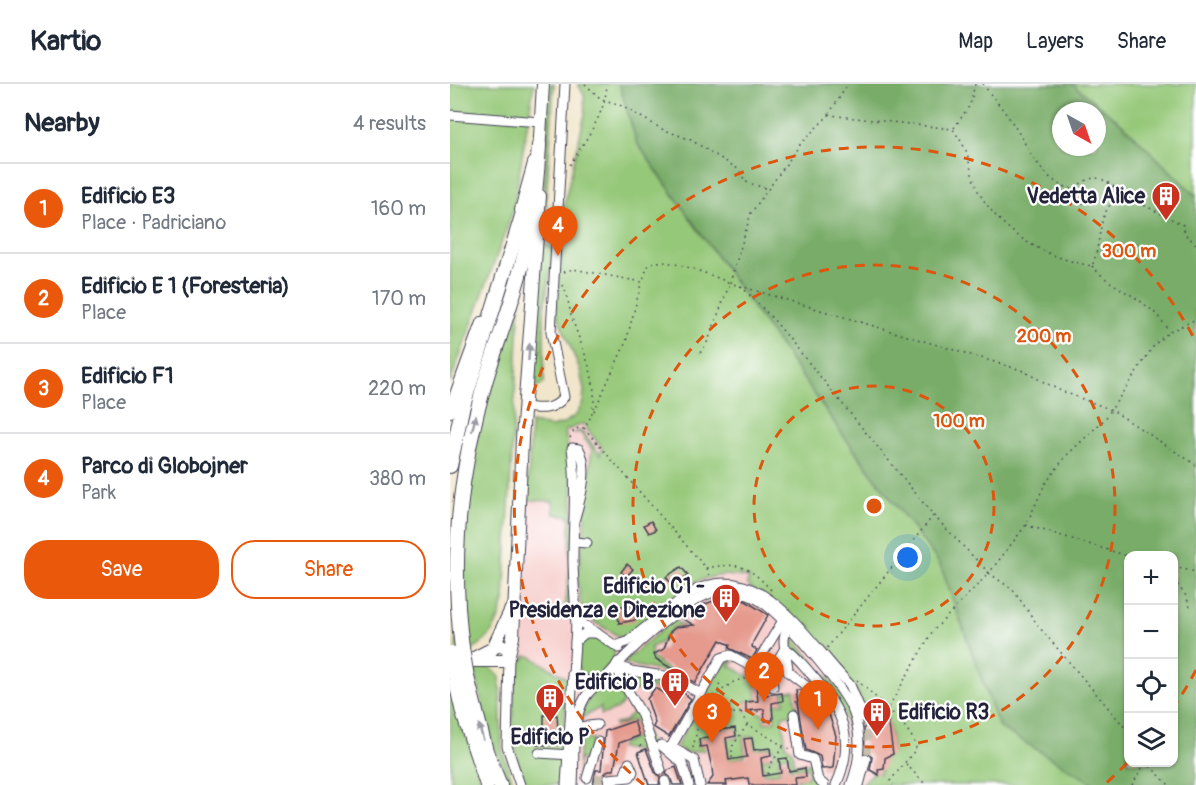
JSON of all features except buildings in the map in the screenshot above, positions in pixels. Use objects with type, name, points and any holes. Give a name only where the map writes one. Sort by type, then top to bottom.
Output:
[{"type":"highway","points":[[450,466],[462,409],[513,252],[539,145]]},
{"type":"highway","points":[[487,785],[463,713],[458,676],[455,562],[460,485],[478,407],[529,235],[539,145]]},
{"type":"highway","points":[[458,676],[500,785]]},
{"type":"main road","points":[[458,651],[496,662],[504,661],[509,655],[513,637],[524,407],[540,202],[539,145],[543,84]]},
{"type":"main road","points":[[450,411],[510,245],[539,145]]},
{"type":"main road","points":[[496,662],[492,655],[494,647],[513,603]]},
{"type":"main road","points":[[458,651],[504,646],[509,655]]},
{"type":"street","points":[[524,407],[549,408],[558,404],[564,397],[551,332],[565,84]]},
{"type":"street","points":[[450,115],[541,122]]},
{"type":"street","points":[[572,448],[577,620],[570,782],[591,778],[598,742]]},
{"type":"street","points":[[574,542],[587,543]]},
{"type":"street","points":[[577,620],[618,645],[627,642],[693,600],[713,592],[746,590],[784,618],[850,685],[864,718]]},
{"type":"street","points":[[572,728],[581,706],[598,683],[674,611]]},
{"type":"street","points":[[784,618],[788,628],[834,679],[850,703],[860,738],[858,765],[851,785]]},
{"type":"street","points":[[754,668],[784,618]]},
{"type":"street","points":[[788,628],[784,636],[784,648],[789,658],[788,672],[818,695],[825,690]]},
{"type":"street","points":[[575,642],[585,633],[597,633]]},
{"type":"street","points":[[618,645],[620,657],[617,665],[621,679],[651,740],[661,770]]},
{"type":"street","points":[[773,687],[771,670],[784,648]]},
{"type":"street","points":[[784,648],[825,690],[842,720],[845,735],[843,767],[836,785]]},
{"type":"street","points":[[509,655],[507,746],[520,785]]},
{"type":"street","points":[[668,747],[721,658],[730,655],[754,668],[771,670]]},
{"type":"street","points":[[496,662],[508,684]]},
{"type":"street","points":[[617,665],[631,671],[671,677],[701,694]]},
{"type":"street","points":[[573,674],[598,683],[615,682],[632,698]]},
{"type":"street","points":[[794,714],[799,750],[803,757],[813,759],[818,780],[824,785]]},
{"type":"street","points":[[572,728],[597,725]]},
{"type":"street","points":[[651,740],[694,760],[700,785]]},
{"type":"street","points":[[668,747],[682,763],[689,785]]},
{"type":"street","points":[[539,753],[570,755]]},
{"type":"street","points":[[859,785],[866,759]]},
{"type":"path","points":[[585,84],[590,91],[606,100],[662,129],[690,140],[738,169],[746,182],[768,189]]},
{"type":"path","points":[[559,176],[566,171],[598,123],[606,100],[607,84]]},
{"type":"path","points":[[698,356],[708,341],[730,283],[747,221],[802,142],[829,115],[848,84]]},
{"type":"path","points":[[953,129],[970,105],[975,84]]},
{"type":"path","points":[[983,84],[1010,119],[1038,166],[1052,178],[1073,189],[1084,180],[1096,177],[1124,195],[1183,225],[1188,239],[1196,244]]},
{"type":"path","points":[[829,115],[953,129]]},
{"type":"path","points":[[953,129],[966,151],[976,187],[994,214],[1012,234],[1062,258],[1092,266],[1100,275],[1149,305],[1162,319],[1169,332]]},
{"type":"path","points":[[1092,266],[1098,250],[1100,226],[1107,207],[1114,198],[1124,195]]},
{"type":"path","points":[[584,429],[626,342],[642,282],[649,265],[655,262],[686,267],[730,283],[1021,370],[1061,391],[1112,410],[1196,465]]},
{"type":"path","points":[[592,414],[594,402],[590,371],[564,287],[555,277],[573,269],[642,282]]},
{"type":"path","points":[[741,286],[774,320],[899,471],[933,516],[989,573],[1013,590],[1040,628],[1124,725]]},
{"type":"path","points":[[887,710],[932,632],[989,573],[1026,525],[1045,484],[1066,456],[1088,437],[1112,410],[1155,344],[1169,332],[1196,319]]},
{"type":"path","points":[[572,448],[570,438],[572,432],[581,427],[708,571],[709,576]]},
{"type":"path","points":[[827,649],[933,516]]},
{"type":"path","points":[[1026,525],[1124,555]]},
{"type":"path","points":[[1178,568],[1196,572]]},
{"type":"path","points":[[1178,586],[1186,596],[1190,607]]},
{"type":"path","points":[[694,760],[695,730],[703,708],[718,692],[735,681],[760,677]]},
{"type":"path","points":[[718,692],[720,681]]},
{"type":"path","points":[[735,681],[738,686]]},
{"type":"path","points":[[729,706],[731,714]]},
{"type":"path","points":[[703,708],[712,713],[731,714],[764,711]]},
{"type":"path","points":[[741,713],[747,724],[792,751],[799,750]]},
{"type":"path","points":[[732,758],[732,747],[747,724]]},
{"type":"path","points":[[640,745],[642,749]]},
{"type":"path","points":[[768,774],[770,765],[784,746]]},
{"type":"path","points":[[905,763],[926,785]]},
{"type":"path","points":[[1132,785],[1143,767]]},
{"type":"path","points":[[1151,767],[1168,785]]},
{"type":"path","points":[[890,781],[893,785]]},
{"type":"shaded area","points":[[583,424],[602,448],[584,566],[578,571],[581,614],[674,595],[700,573],[747,573],[900,727],[903,749],[875,785],[528,785],[517,761],[512,722],[527,500],[554,501],[565,431]]},
{"type":"green space","points":[[450,84],[534,84],[513,211],[450,383]]},
{"type":"green space","points":[[550,84],[554,84],[543,244],[554,249],[544,308],[544,383],[537,388],[531,385]]},
{"type":"green space","points":[[578,84],[619,84],[637,143],[846,439],[940,564],[999,727],[1096,785],[861,785],[874,772],[879,774],[885,758],[893,753],[889,723],[886,723],[888,718],[872,706],[869,714],[871,717],[867,717],[856,689],[747,584],[749,578],[723,575],[707,578],[684,588],[687,593],[625,640],[581,614],[578,575],[592,449],[580,432],[574,433],[579,431],[584,433],[600,455],[602,448],[583,424],[565,431],[572,470],[575,597],[570,597],[568,614],[574,615],[573,617],[558,616],[564,615],[570,566],[570,516],[554,514],[553,501],[527,500],[531,423],[551,427],[563,424],[577,414],[583,402],[584,390],[580,370],[556,312],[564,204],[585,114],[584,95]]},
{"type":"green space","points":[[619,84],[1072,84],[1095,102],[1052,102],[1052,156],[1106,156],[1106,111],[1196,196],[1196,785],[1096,785],[999,727],[940,564],[846,439],[637,143]]},
{"type":"green space","points":[[1072,84],[1196,84],[1196,196],[1106,111],[1106,102],[1095,102]]},
{"type":"green space","points":[[520,300],[504,601],[496,624],[486,639],[450,661],[456,652],[460,549],[466,488],[489,392]]},
{"type":"green space","points":[[673,620],[691,629],[682,625],[673,627],[662,642],[651,647],[652,658],[674,674],[626,664],[626,660]]},
{"type":"green space","points":[[593,636],[614,648],[614,659],[605,672],[591,678],[580,673],[577,656],[583,641]]},
{"type":"green space","points":[[792,637],[841,693],[855,726],[855,759],[854,732],[849,733],[840,708],[826,686],[791,647]]},
{"type":"green space","points":[[525,656],[530,656],[568,679],[560,785],[528,785],[516,755],[513,706],[517,657],[524,660]]},
{"type":"green space","points":[[729,661],[735,662],[729,665],[747,676],[754,673],[769,674],[769,681],[755,683],[757,700],[744,702],[745,711],[759,709],[759,714],[763,713],[764,723],[775,721],[774,704],[784,703],[783,692],[794,690],[797,714],[782,716],[786,746],[792,750],[794,764],[810,763],[817,785],[798,785],[797,779],[807,778],[809,770],[806,767],[790,769],[789,757],[785,755],[778,758],[780,772],[764,774],[762,759],[773,757],[774,750],[771,747],[755,749],[753,736],[743,738],[745,756],[729,760],[725,757],[729,757],[727,739],[738,738],[736,727],[720,729],[718,717],[708,718],[710,736],[698,738],[699,747],[704,746],[705,750],[686,753],[676,747],[723,665]]},
{"type":"green space","points":[[474,667],[490,667],[500,677],[502,750],[514,785],[508,785],[487,727]]},
{"type":"green space","points":[[623,673],[654,678],[653,683],[670,686],[671,681],[676,683],[658,714],[661,692],[655,688],[634,690],[627,684]]},
{"type":"green space","points":[[450,679],[482,785],[451,785]]},
{"type":"green space","points":[[606,685],[612,686],[625,700],[618,709],[601,715],[601,707],[583,717],[581,725],[582,713],[591,696]]},
{"type":"green space","points":[[630,706],[639,715],[651,746],[637,751],[620,748],[621,744],[640,736],[635,720],[615,726],[614,724],[625,721],[632,713]]},
{"type":"green space","points":[[580,731],[581,738],[593,739],[586,760],[579,759],[578,775]]},
{"type":"tunnel","points":[[864,718],[867,736],[866,759]]},
{"type":"tunnel","points":[[595,779],[608,779]]},
{"type":"place","name":"Vedetta Alice","points":[[1166,222]]},
{"type":"place","name":"Parco di Globojner","points":[[558,256]]},
{"type":"place","name":"Edificio C1 - Presidenza e Direzione","points":[[726,624]]},
{"type":"place","name":"Edificio E 1 (Foresteria)","points":[[764,702]]},
{"type":"place","name":"Edificio B","points":[[675,708]]},
{"type":"place","name":"Edificio P","points":[[550,724]]},
{"type":"place","name":"Edificio E3","points":[[818,730]]},
{"type":"place","name":"Edificio R3","points":[[877,738]]},
{"type":"place","name":"Edificio F1","points":[[712,743]]}]
